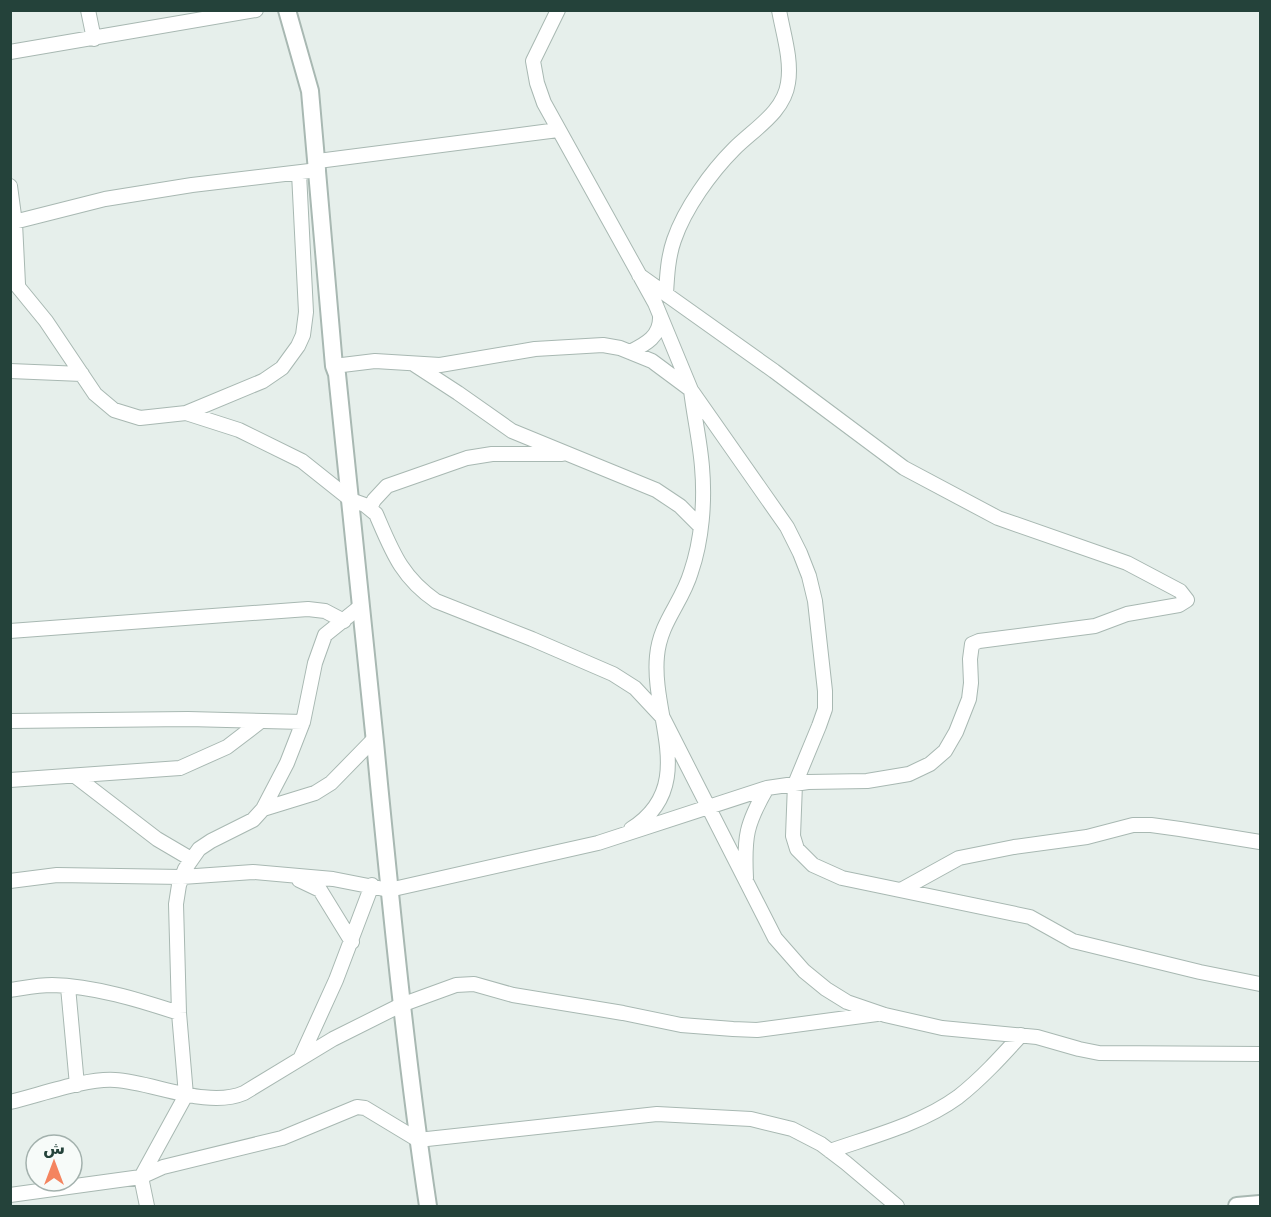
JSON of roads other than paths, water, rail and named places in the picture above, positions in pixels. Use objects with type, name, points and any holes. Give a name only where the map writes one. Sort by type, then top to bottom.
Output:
[{"type":"street","points":[[88,10],[94,39]]},
{"type":"street","points":[[10,52],[256,10]]},
{"type":"street","points":[[287,10],[310,91],[334,366],[337,374],[351,500],[374,739],[381,888],[401,1005],[428,1206]]},
{"type":"street","points":[[558,10],[533,61],[537,83],[558,130],[660,316],[691,390],[787,527],[809,576],[819,635],[825,709],[795,784],[793,836],[797,849],[813,865],[842,878],[1030,917],[1073,941],[1260,984]]},
{"type":"street","points":[[666,294],[668,267],[675,238],[704,186],[735,148],[781,104],[788,84],[789,68],[779,10]]},
{"type":"street","points":[[13,223],[105,199],[192,185],[299,173],[318,166],[558,130]]},
{"type":"street","points":[[10,186],[14,281],[95,394],[114,410],[140,418],[186,413],[262,381],[282,368],[298,346],[303,335],[306,312],[299,173]]},
{"type":"street","points":[[10,881],[57,875],[182,877],[253,872],[381,888],[616,838],[767,788],[795,784],[888,779],[909,774],[930,764],[945,751],[963,716],[969,699],[972,644],[979,641],[1095,626],[1127,614],[1179,605],[1186,600],[1185,595],[1180,591],[1127,563],[998,518],[904,468],[774,371],[639,275]]},
{"type":"street","points":[[630,352],[653,338],[659,327],[660,316]]},
{"type":"street","points":[[334,366],[375,361],[440,365],[535,349],[603,345],[652,361],[691,390],[702,466],[703,496],[700,526],[689,579],[659,637],[656,675],[669,770],[663,794],[645,818],[616,838]]},
{"type":"street","points":[[413,364],[512,431],[656,490],[680,506],[700,526]]},
{"type":"street","points":[[10,371],[82,374]]},
{"type":"street","points":[[186,413],[239,430],[280,449],[302,461],[351,500],[370,508],[376,514],[402,569],[436,602],[532,639],[613,674],[635,688],[663,718],[775,938],[804,971],[847,1002],[880,1013],[942,1028],[1037,1036],[1099,1053],[1260,1054]]},
{"type":"street","points":[[370,508],[387,486],[467,458],[492,454],[570,454]]},
{"type":"street","points":[[147,1206],[141,1177],[186,1095],[179,1013],[176,904],[182,877],[191,859],[205,844],[253,820],[263,809],[283,771],[303,722],[315,663],[323,640],[329,632],[361,606]]},
{"type":"street","points":[[10,631],[308,609],[326,611],[344,621]]},
{"type":"street","points":[[10,721],[188,719],[303,722]]},
{"type":"street","points":[[10,780],[180,768],[227,747],[261,721]]},
{"type":"street","points":[[263,809],[315,793],[331,783],[374,739]]},
{"type":"street","points":[[75,776],[157,839],[191,859]]},
{"type":"street","points":[[746,884],[746,836],[752,814],[767,788]]},
{"type":"street","points":[[901,891],[959,858],[1087,837],[1133,825],[1180,829],[1260,842]]},
{"type":"street","points":[[277,874],[310,883],[320,890],[352,942]]},
{"type":"street","points":[[301,1057],[352,942],[381,888]]},
{"type":"street","points":[[10,1102],[77,1085],[115,1080],[186,1095],[238,1096],[333,1039],[401,1005],[445,987],[465,984],[474,984],[513,995],[681,1025],[733,1029],[757,1030],[880,1013]]},
{"type":"street","points":[[10,990],[35,986],[68,987],[129,998],[179,1013]]},
{"type":"street","points":[[68,987],[77,1085]]},
{"type":"street","points":[[830,1151],[933,1112],[958,1097],[999,1060],[1020,1035]]},
{"type":"street","points":[[10,1195],[141,1177],[163,1167],[282,1138],[357,1107],[365,1108],[418,1140],[613,1118],[672,1114],[766,1122],[792,1129],[830,1151],[897,1206]]},
{"type":"street","points":[[1237,1206],[1260,1204]]}]
